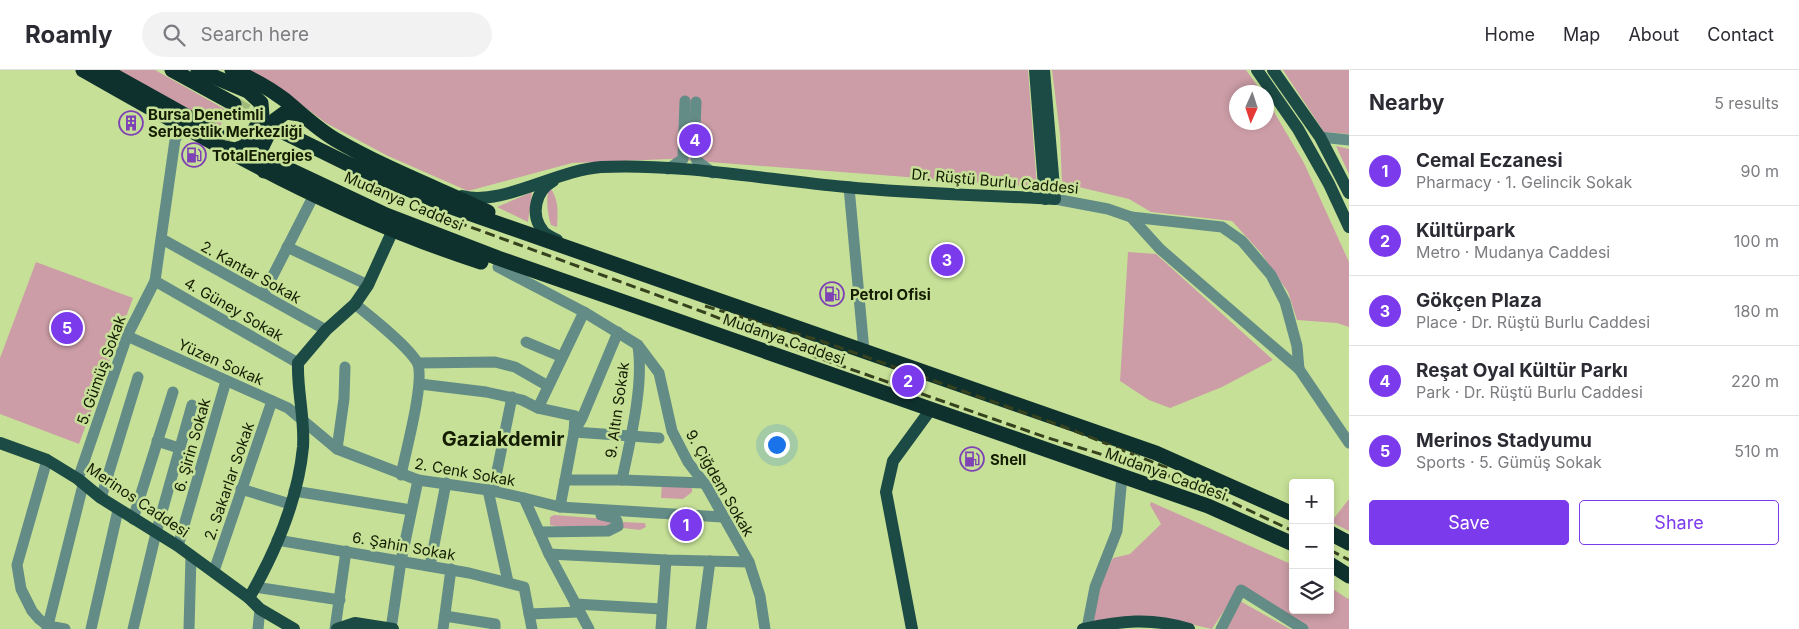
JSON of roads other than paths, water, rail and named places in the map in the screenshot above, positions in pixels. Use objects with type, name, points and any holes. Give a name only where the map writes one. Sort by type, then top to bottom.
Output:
[{"type":"highway","points":[[83,70],[224,148],[266,165],[314,195],[393,230],[498,267],[620,301]]},
{"type":"highway","points":[[104,70],[217,133]]},
{"type":"highway","points":[[172,70],[234,104]]},
{"type":"highway","points":[[198,70],[248,91],[260,104],[262,116],[246,146],[235,150],[224,148]]},
{"type":"highway","points":[[232,70],[260,82],[286,100],[300,114],[335,140],[567,247]]},
{"type":"highway","points":[[266,165],[257,156],[275,120],[286,112],[300,114]]},
{"type":"highway","name":"Mudanya Caddesi","points":[[281,131],[346,163],[450,207],[1156,453],[1289,512]]},
{"type":"highway","name":"Mudanya Caddesi","points":[[266,165],[386,215],[498,258],[1208,506],[1289,542]]},
{"type":"highway","points":[[1334,535],[1349,543]]},
{"type":"highway","points":[[1334,567],[1349,576]]},
{"type":"main road","points":[[1035,70],[1050,199]]},
{"type":"main road","points":[[1044,70],[1050,199]]},
{"type":"main road","points":[[1257,70],[1298,129],[1329,184],[1349,227]]},
{"type":"main road","points":[[1273,70],[1320,137],[1349,193]]},
{"type":"main road","name":"Dr. Rüştü Burlu Caddesi","points":[[570,172],[600,167],[668,169],[849,187],[1050,199]]},
{"type":"main road","points":[[445,192],[473,200],[488,198],[503,195],[570,172]]},
{"type":"main road","points":[[567,247],[544,232],[536,219],[536,205],[538,195],[545,185],[570,172]]},
{"type":"main road","points":[[252,592],[277,540],[290,504],[303,447],[298,363],[326,330],[355,304],[368,285],[393,230]]},
{"type":"main road","points":[[912,629],[886,492],[893,461],[931,409]]},
{"type":"main road","name":"Merinos Caddesi","points":[[1,446],[47,460],[81,482],[118,510],[178,546],[214,571],[252,592],[260,609],[294,629]]},
{"type":"main road","points":[[1085,629],[1141,620],[1171,623],[1189,629]]},
{"type":"main road","points":[[336,629],[355,623],[392,628]]},
{"type":"street","points":[[668,169],[683,159],[691,101],[694,152],[697,161],[714,174]]},
{"type":"street","name":"5. Gümüş Sokak","points":[[48,627],[81,482],[127,336],[155,281],[175,140],[182,126]]},
{"type":"street","points":[[1320,137],[1349,140]]},
{"type":"street","points":[[849,187],[864,351]]},
{"type":"street","points":[[263,295],[314,195]]},
{"type":"street","name":"Dr. Rüştü Burlu Caddesi","points":[[1050,199],[1108,209],[1130,216],[1222,227],[1242,241],[1271,275],[1285,302],[1297,346],[1299,369]]},
{"type":"street","points":[[1130,216],[1160,249],[1299,369],[1349,442]]},
{"type":"street","name":"2. Kantar Sokak","points":[[162,240],[326,330]]},
{"type":"street","points":[[287,247],[368,285]]},
{"type":"street","name":"9. Çiğdem Sokak","points":[[498,267],[584,312],[638,345],[659,373],[672,431],[688,462],[704,483],[749,562],[760,596],[765,629]]},
{"type":"street","name":"4. Güney Sokak","points":[[155,281],[298,363]]},
{"type":"street","points":[[355,304],[388,332],[418,363],[420,384],[401,475]]},
{"type":"street","points":[[538,408],[584,312]]},
{"type":"street","points":[[574,432],[582,418],[618,332]]},
{"type":"street","name":"Yüzen Sokak","points":[[127,336],[288,408],[302,418]]},
{"type":"street","points":[[526,342],[562,358]]},
{"type":"street","name":"9. Altın Sokak","points":[[622,480],[631,437],[640,361],[638,345]]},
{"type":"street","points":[[418,363],[495,362],[515,367],[548,386]]},
{"type":"street","points":[[337,449],[344,400],[345,367]]},
{"type":"street","points":[[101,498],[138,376]]},
{"type":"street","name":"6. Şirin Sokak","points":[[178,546],[226,381]]},
{"type":"street","points":[[420,384],[512,397],[538,408],[575,416],[574,432],[560,507]]},
{"type":"street","points":[[133,519],[173,392]]},
{"type":"street","points":[[508,582],[491,491],[512,397]]},
{"type":"street","name":"2. Sakarlar Sokak","points":[[214,571],[272,401]]},
{"type":"street","points":[[133,629],[156,533],[192,405]]},
{"type":"street","name":"2. Cenk Sokak","points":[[302,418],[337,449],[401,475],[418,480],[446,483],[524,498],[549,554],[589,629]]},
{"type":"street","points":[[574,432],[659,438]]},
{"type":"street","points":[[157,441],[179,448]]},
{"type":"street","points":[[47,460],[17,565],[21,589],[32,611],[48,627],[64,629]]},
{"type":"street","points":[[1085,629],[1095,587],[1116,531],[1122,476]]},
{"type":"street","points":[[392,628],[401,561],[418,480]]},
{"type":"street","name":"9. Altın Sokak","points":[[565,480],[704,483]]},
{"type":"street","points":[[430,566],[446,483]]},
{"type":"street","points":[[241,489],[290,504]]},
{"type":"street","points":[[294,491],[411,510]]},
{"type":"street","points":[[524,498],[560,507],[722,517]]},
{"type":"street","points":[[90,629],[118,510]]},
{"type":"street","points":[[530,511],[605,515],[617,522],[615,530],[608,531],[539,532]]},
{"type":"street","name":"6. Şahin Sokak","points":[[277,540],[451,569],[508,582],[524,587],[530,614]]},
{"type":"street","points":[[336,629],[346,551]]},
{"type":"street","points":[[549,554],[749,562]]},
{"type":"street","points":[[189,629],[191,556]]},
{"type":"street","points":[[661,629],[666,560]]},
{"type":"street","points":[[701,629],[710,561]]},
{"type":"street","points":[[443,629],[451,569]]},
{"type":"street","points":[[1220,629],[1241,590],[1303,629]]},
{"type":"street","points":[[252,592],[340,600]]},
{"type":"street","points":[[532,629],[530,614],[577,608],[662,608]]},
{"type":"street","points":[[258,629],[260,609]]},
{"type":"street","points":[[445,616],[495,624],[495,629]]},
{"type":"tunnel","points":[[234,104],[271,125]]},
{"type":"tunnel","points":[[217,133],[251,151]]},
{"type":"railway","points":[[443,217],[706,313],[816,357],[1045,437],[1159,472],[1210,492],[1289,529]]},
{"type":"railway","points":[[705,306],[821,341],[1062,426],[1170,469]]},
{"type":"railway","points":[[1334,552],[1349,560]]},
{"type":"place","name":"Bursa Denetimli Serbestlik Merkezliği","points":[[131,123]]},
{"type":"place","name":"Reşat Oyal Kültür Parkı","points":[[695,140]]},
{"type":"place","name":"TotalEnergies","points":[[194,155]]},
{"type":"place","name":"Gökçen Plaza","points":[[947,260]]},
{"type":"place","name":"Petrol Ofisi","points":[[832,294]]},
{"type":"place","name":"Merinos Stadyumu","points":[[67,328]]},
{"type":"place","name":"Kültürpark","points":[[908,381]]},
{"type":"place","name":"Shell","points":[[972,459]]},
{"type":"place","name":"Cemal Eczanesi","points":[[686,525]]},
{"type":"district","name":"Gaziakdemir","points":[[503,439]]}]
